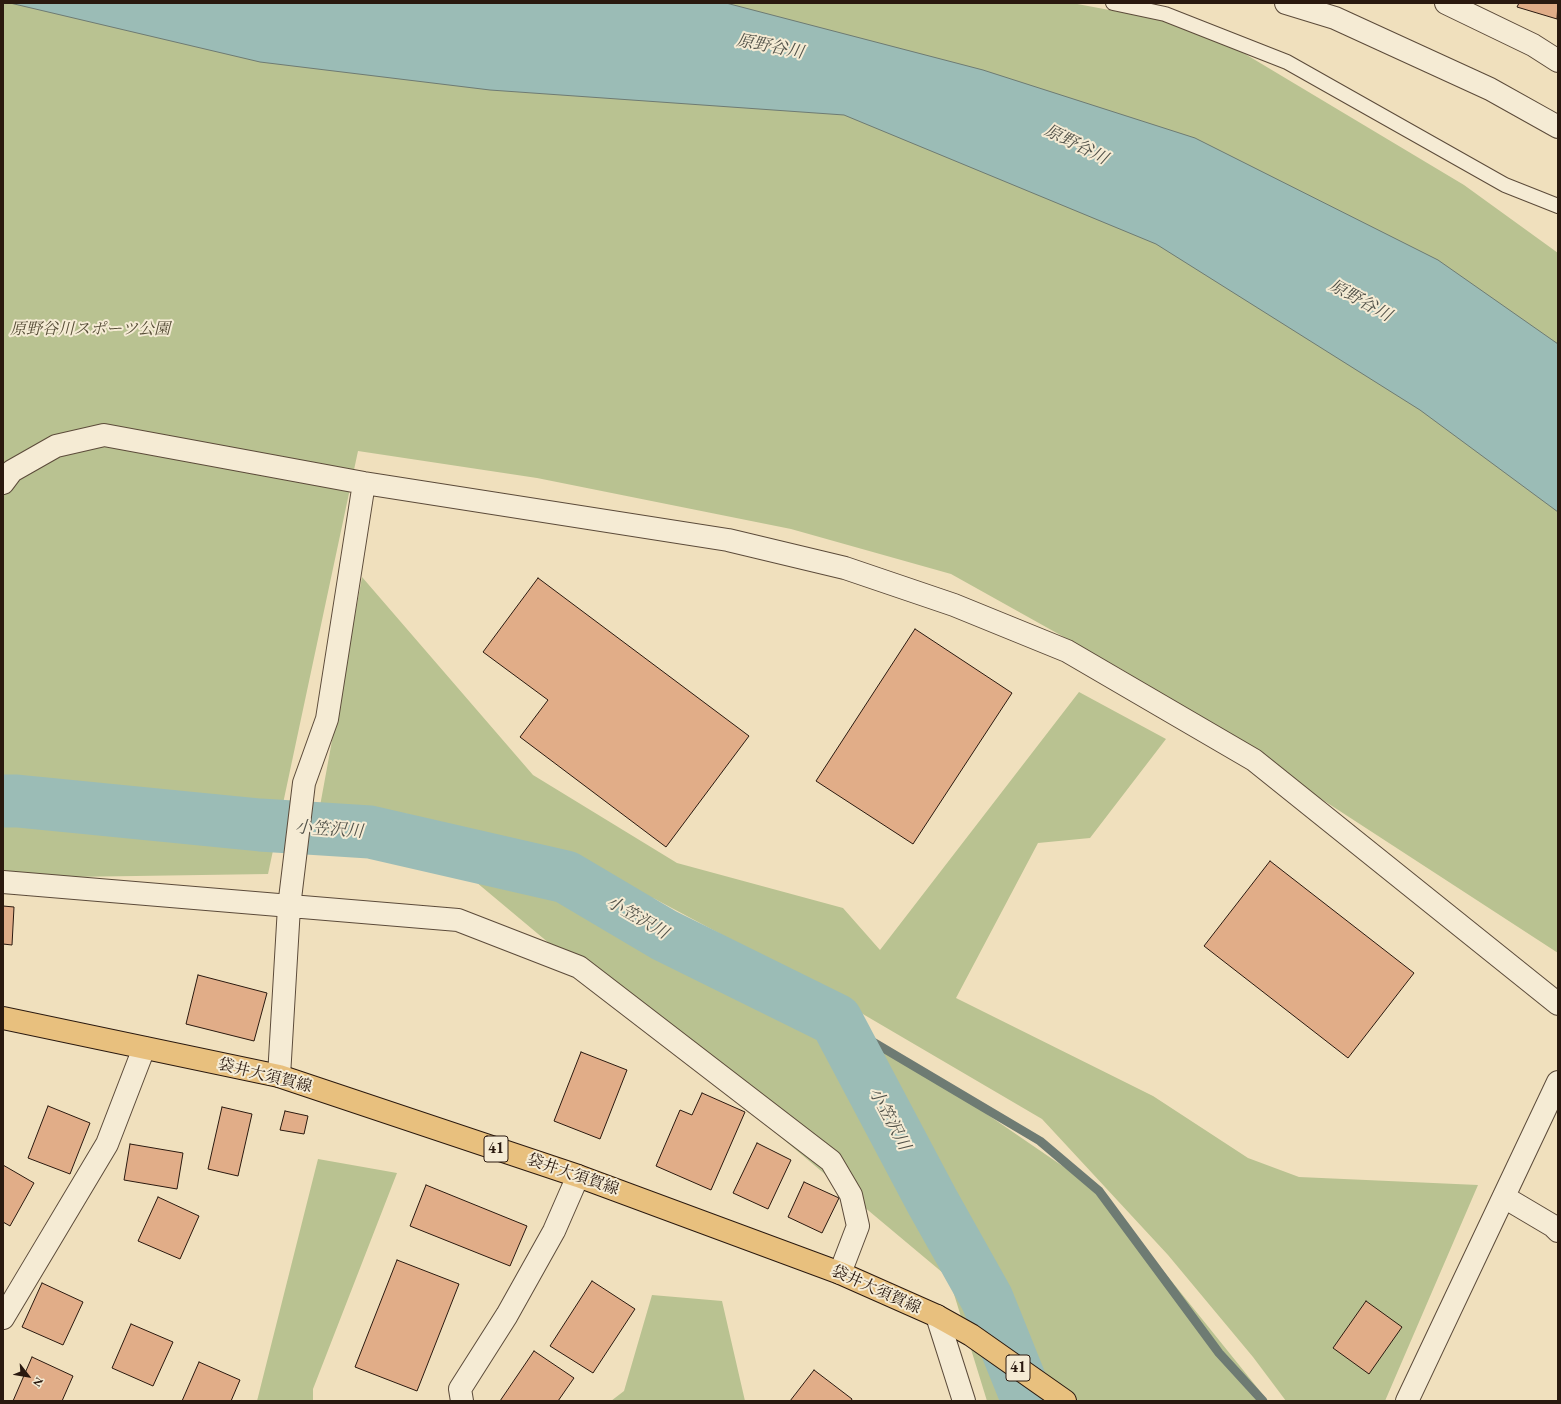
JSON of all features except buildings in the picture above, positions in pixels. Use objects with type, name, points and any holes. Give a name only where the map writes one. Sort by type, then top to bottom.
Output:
[{"type":"main road","name":"袋井大須賀線","points":[[3,1018],[278,1076],[578,1176],[840,1273],[937,1316],[971,1335],[1065,1401]]},
{"type":"street","points":[[1286,3],[1335,18],[1490,89],[1558,127]]},
{"type":"street","points":[[1446,3],[1533,45],[1558,61]]},
{"type":"street","points":[[3,483],[12,471],[56,446],[104,435],[364,482],[728,540],[845,568],[954,605],[1067,651],[1254,760],[1558,1004]]},
{"type":"street","points":[[278,1076],[289,907],[304,783],[327,718],[364,482]]},
{"type":"street","points":[[3,882],[458,920],[578,967],[831,1160],[851,1195],[858,1226],[840,1273]]},
{"type":"street","points":[[3,1318],[107,1144],[144,1048]]},
{"type":"street","points":[[1407,1401],[1558,1082]]},
{"type":"street","points":[[462,1401],[460,1389],[507,1315],[554,1231],[578,1176]]},
{"type":"street","points":[[1504,1197],[1558,1231]]},
{"type":"street","points":[[937,1316],[964,1401]]},
{"type":"lane","points":[[1113,3],[1165,14],[1287,62],[1505,185],[1558,206]]},
{"type":"green space","name":"原野谷川スポーツ公園","points":[[3,3],[1072,3],[1200,27],[1464,185],[1558,253],[1558,953],[1123,670],[951,574],[791,529],[537,478],[358,451],[268,874],[3,878]]},
{"type":"green space","points":[[362,577],[533,775],[677,863],[843,908],[880,950],[1079,692],[1166,739],[1090,838],[1038,843],[956,998],[1153,1096],[1248,1158],[1299,1177],[1478,1185],[1385,1401],[1286,1401],[1253,1357],[1168,1255],[1042,1119],[786,969],[655,899],[408,814],[320,806]]},
{"type":"green space","points":[[433,846],[664,935],[937,1080],[1099,1191],[1268,1401],[987,1401],[949,1278]]},
{"type":"green space","points":[[318,1159],[397,1173],[313,1389],[313,1401],[257,1401]]},
{"type":"green space","points":[[652,1295],[722,1301],[745,1401],[611,1401],[624,1391]]},
{"type":"water","name":"原野谷川","points":[[10,3],[726,3],[983,70],[1195,138],[1438,260],[1558,344],[1558,512],[1420,410],[1156,244],[844,115],[490,90],[260,62]]},
{"type":"waterway","name":"小笠沢川","points":[[3,801],[17,801],[260,825],[370,832],[566,877],[664,935],[836,1020],[932,1201],[987,1299],[1028,1401]]},
{"type":"waterway","points":[[836,1020],[1040,1141],[1099,1191],[1219,1353],[1263,1401]]}]
